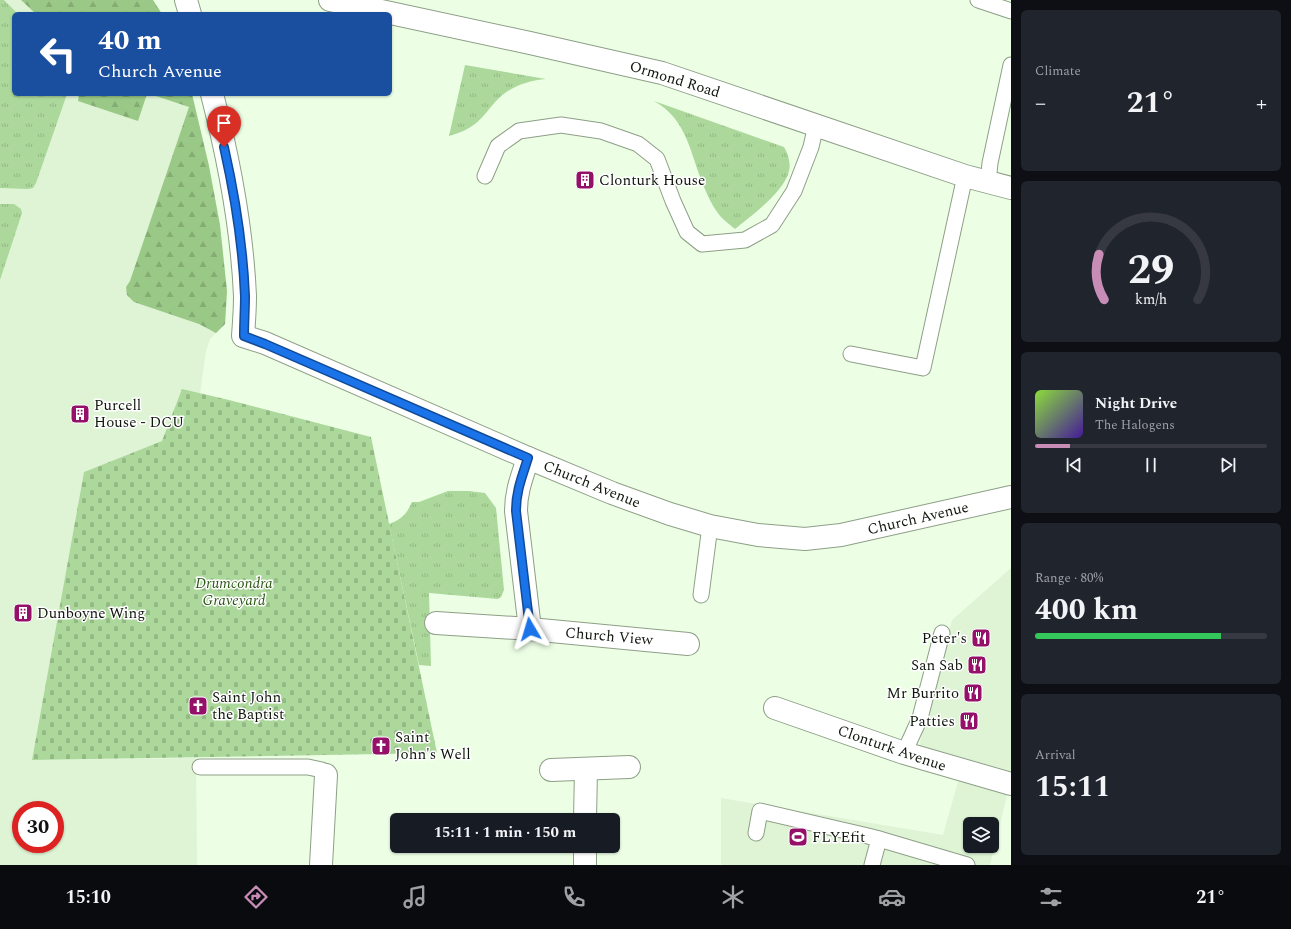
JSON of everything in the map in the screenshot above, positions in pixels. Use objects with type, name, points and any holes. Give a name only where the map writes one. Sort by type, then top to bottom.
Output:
[{"type":"street","points":[[186,0],[189,12]]},
{"type":"street","name":"Ormond Road","points":[[330,0],[386,12]]},
{"type":"street","name":"Ormond Road","points":[[392,13],[662,73],[965,176],[1011,188]]},
{"type":"street","name":"Church Avenue","points":[[212,96],[234,194],[245,297],[244,336],[619,496],[710,526],[758,535],[806,539],[842,535],[1011,498]]},
{"type":"street","points":[[528,458],[519,484],[516,498],[516,511],[530,629]]},
{"type":"street","name":"Church View","points":[[436,623],[530,629],[688,644]]},
{"type":"street","name":"Clonturk Avenue","points":[[774,708],[904,754],[1011,784]]},
{"type":"street","points":[[551,770],[629,767]]},
{"type":"street","points":[[585,813],[586,769]]},
{"type":"street","points":[[321,865],[326,775]]},
{"type":"street","points":[[585,853],[585,865]]},
{"type":"lane","points":[[978,0],[1011,11]]},
{"type":"lane","points":[[988,182],[990,163],[1011,65]]},
{"type":"lane","points":[[485,176],[498,146],[519,130],[561,126],[601,131],[638,144],[658,159],[687,232],[702,244],[745,240],[772,225],[794,191],[811,147],[816,125]]},
{"type":"lane","points":[[851,354],[923,368],[965,176]]},
{"type":"lane","points":[[701,595],[710,526]]},
{"type":"lane","points":[[904,754],[920,718],[942,633]]},
{"type":"lane","points":[[200,767],[308,767],[322,770],[326,775]]},
{"type":"lane","points":[[756,833],[760,811],[868,836],[967,865]]},
{"type":"lane","points":[[872,865],[879,839]]},
{"type":"shaded area","points":[[0,0],[153,0],[161,12],[12,12],[12,96],[192,96],[209,166],[220,225],[227,291],[225,324],[210,339],[206,351],[200,394],[182,390],[162,441],[84,472],[32,760],[196,758],[197,865],[0,865]]},
{"type":"shaded area","points":[[1011,568],[1011,779],[999,828],[999,817],[963,817],[963,853],[993,853],[990,865],[721,865],[721,798],[943,835],[961,771],[916,757],[952,620]]},
{"type":"green space","points":[[0,0],[4,0],[16,12],[12,12],[12,96],[66,96],[33,188],[0,188]]},
{"type":"green space","points":[[21,0],[153,0],[161,12],[34,12]]},
{"type":"green space","points":[[465,65],[546,79],[533,81],[508,91],[498,99],[475,124],[463,131],[449,136]]},
{"type":"green space","points":[[79,96],[146,96],[138,121],[78,101]]},
{"type":"green space","points":[[156,96],[192,96],[209,166],[220,225],[227,291],[225,324],[216,333],[199,324],[134,302],[127,295],[126,287],[130,281],[189,107]]},
{"type":"green space","points":[[654,101],[784,147],[790,165],[786,179],[781,187],[766,203],[735,229],[721,217],[711,203],[681,128],[665,109]]},
{"type":"green space","points":[[0,204],[14,204],[21,209],[22,213],[0,280]]},
{"type":"green space","name":"Drumcondra Graveyard","points":[[182,389],[371,437],[437,753],[32,760],[84,472],[162,441]]},
{"type":"green space","points":[[448,491],[485,493],[496,508],[504,590],[501,597],[498,599],[429,593],[431,666],[419,665],[389,524],[403,516],[412,502],[419,502]]},
{"type":"place","name":"Clonturk House","points":[[585,180]]},
{"type":"place","name":"Purcell House - DCU","points":[[80,414]]},
{"type":"place","name":"Dunboyne Wing","points":[[23,613]]},
{"type":"place","name":"Peter's","points":[[981,638]]},
{"type":"place","name":"San Sab","points":[[977,665]]},
{"type":"place","name":"Mr Burrito","points":[[973,693]]},
{"type":"place","name":"Saint John the Baptist","points":[[198,706]]},
{"type":"place","name":"Patties","points":[[969,721]]},
{"type":"place","name":"Saint John's Well","points":[[381,746]]},
{"type":"place","name":"FLYEfit","points":[[798,837]]},
{"type":"route","points":[[224,147],[234,194],[241,250],[245,297],[244,336],[528,458],[519,484],[516,498],[516,511],[530,629]]}]
